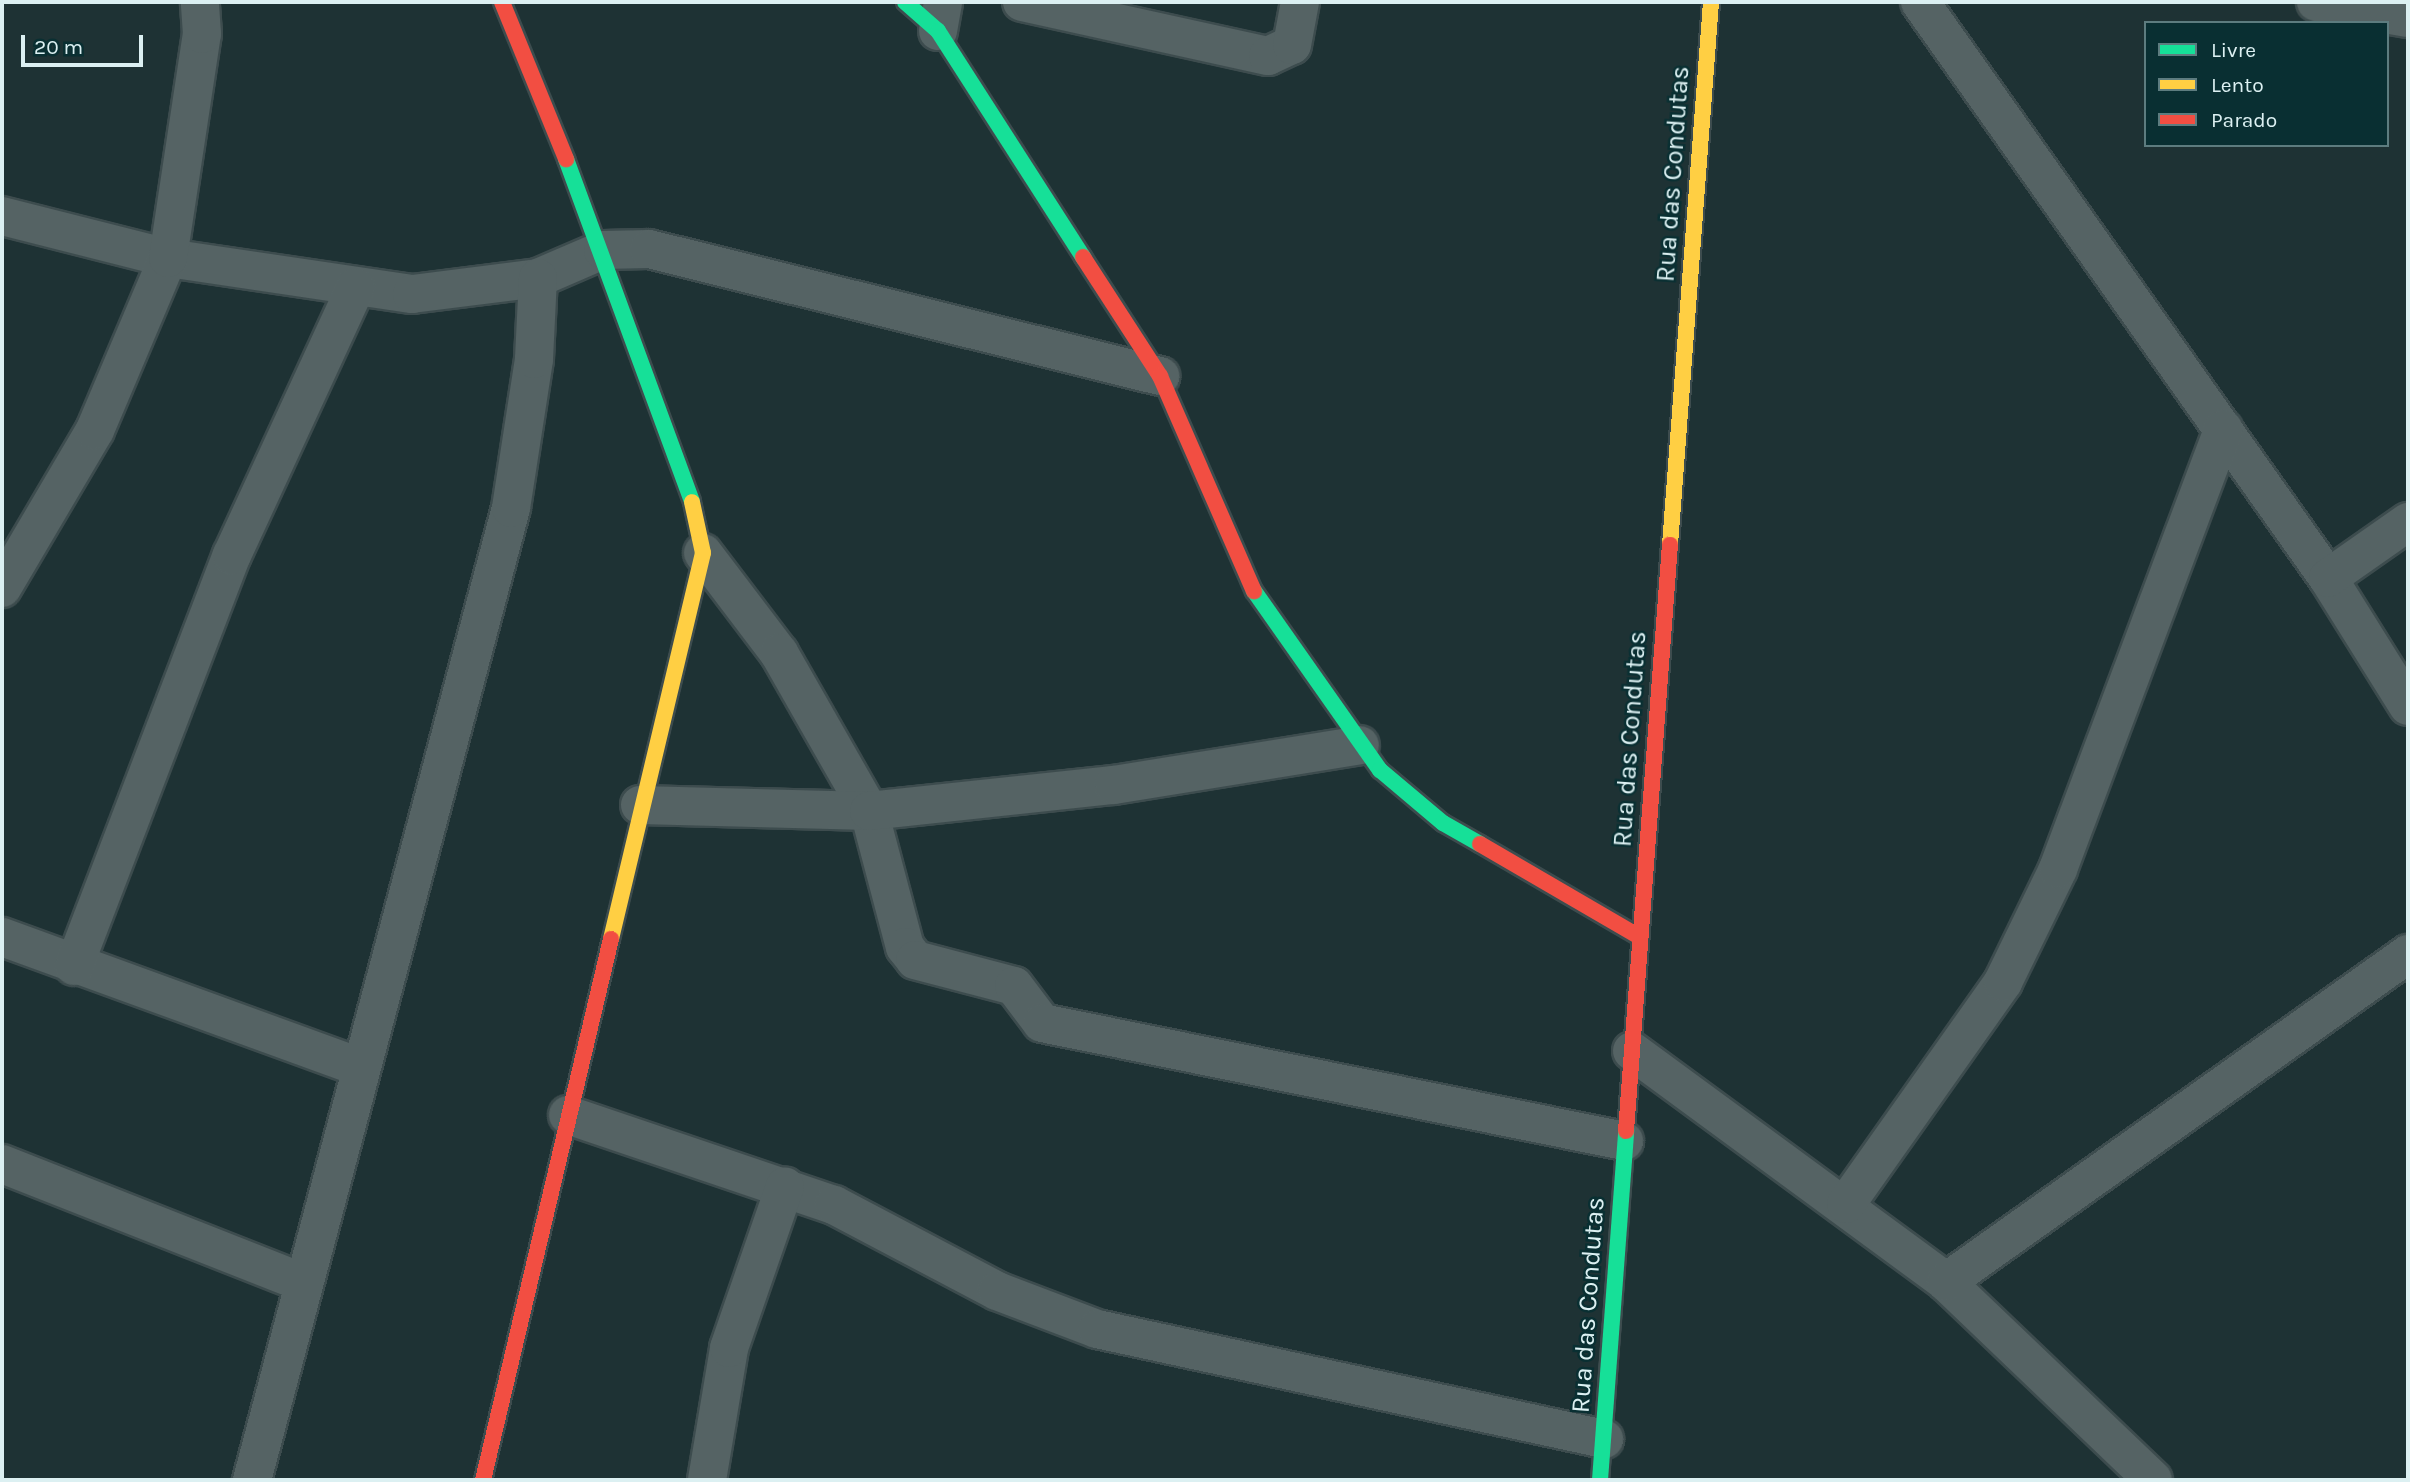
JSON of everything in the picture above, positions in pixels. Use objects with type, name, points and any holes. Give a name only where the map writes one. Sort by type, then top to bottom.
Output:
[{"type":"street","points":[[2,588],[95,430],[168,258],[202,34],[200,2]]},
{"type":"street","points":[[483,1480],[640,806],[703,553],[699,522],[603,250],[502,2]]},
{"type":"street","points":[[905,2],[941,16],[1160,376],[1264,613],[1360,745],[1380,770],[1443,823],[1640,937]]},
{"type":"street","points":[[1022,2],[1268,56],[1292,45],[1300,2]]},
{"type":"street","name":"Rua das Condutas","points":[[1600,1480],[1710,2]]},
{"type":"street","points":[[1920,2],[2328,578],[2408,706]]},
{"type":"street","points":[[2316,2],[2408,18]]},
{"type":"street","points":[[2,216],[168,258],[356,287],[465,292],[538,278],[603,250],[649,249],[708,261],[1160,376]]},
{"type":"street","points":[[252,1480],[301,1282],[511,508],[534,359],[538,278]]},
{"type":"street","points":[[74,966],[227,568],[356,287]]},
{"type":"street","points":[[1846,1204],[2003,982],[2058,869],[2223,429]]},
{"type":"street","points":[[2328,578],[2408,522]]},
{"type":"street","points":[[703,553],[779,653],[869,811],[909,954],[1014,986],[1042,1023],[1624,1141]]},
{"type":"street","points":[[640,806],[869,811],[1114,785],[1360,745]]},
{"type":"street","points":[[2,937],[74,966],[359,1067]]},
{"type":"street","points":[[1946,1282],[2408,954]]},
{"type":"street","points":[[1632,1051],[1846,1204],[1946,1282],[2153,1480]]},
{"type":"street","points":[[568,1115],[785,1186],[834,1205],[998,1291],[1097,1329],[1604,1439]]},
{"type":"street","points":[[2,1164],[301,1282]]},
{"type":"street","points":[[707,1480],[729,1348],[785,1186]]},
{"type":"traffic: fast","points":[[905,2],[938,31],[1083,257]]},
{"type":"traffic: fast","points":[[566,159],[692,502]]},
{"type":"traffic: fast","points":[[1254,591],[1380,770],[1443,823],[1480,844]]},
{"type":"traffic: fast","points":[[1600,1480],[1626,1131]]},
{"type":"traffic: slow","points":[[1670,545],[1711,2]]},
{"type":"traffic: slow","points":[[611,939],[703,553],[692,502]]},
{"type":"traffic: jam","points":[[502,2],[566,159]]},
{"type":"traffic: jam","points":[[1083,257],[1160,376],[1254,591]]},
{"type":"traffic: jam","points":[[1626,1131],[1670,545]]},
{"type":"traffic: jam","points":[[1480,844],[1640,937]]},
{"type":"traffic: jam","points":[[483,1480],[611,939]]}]
